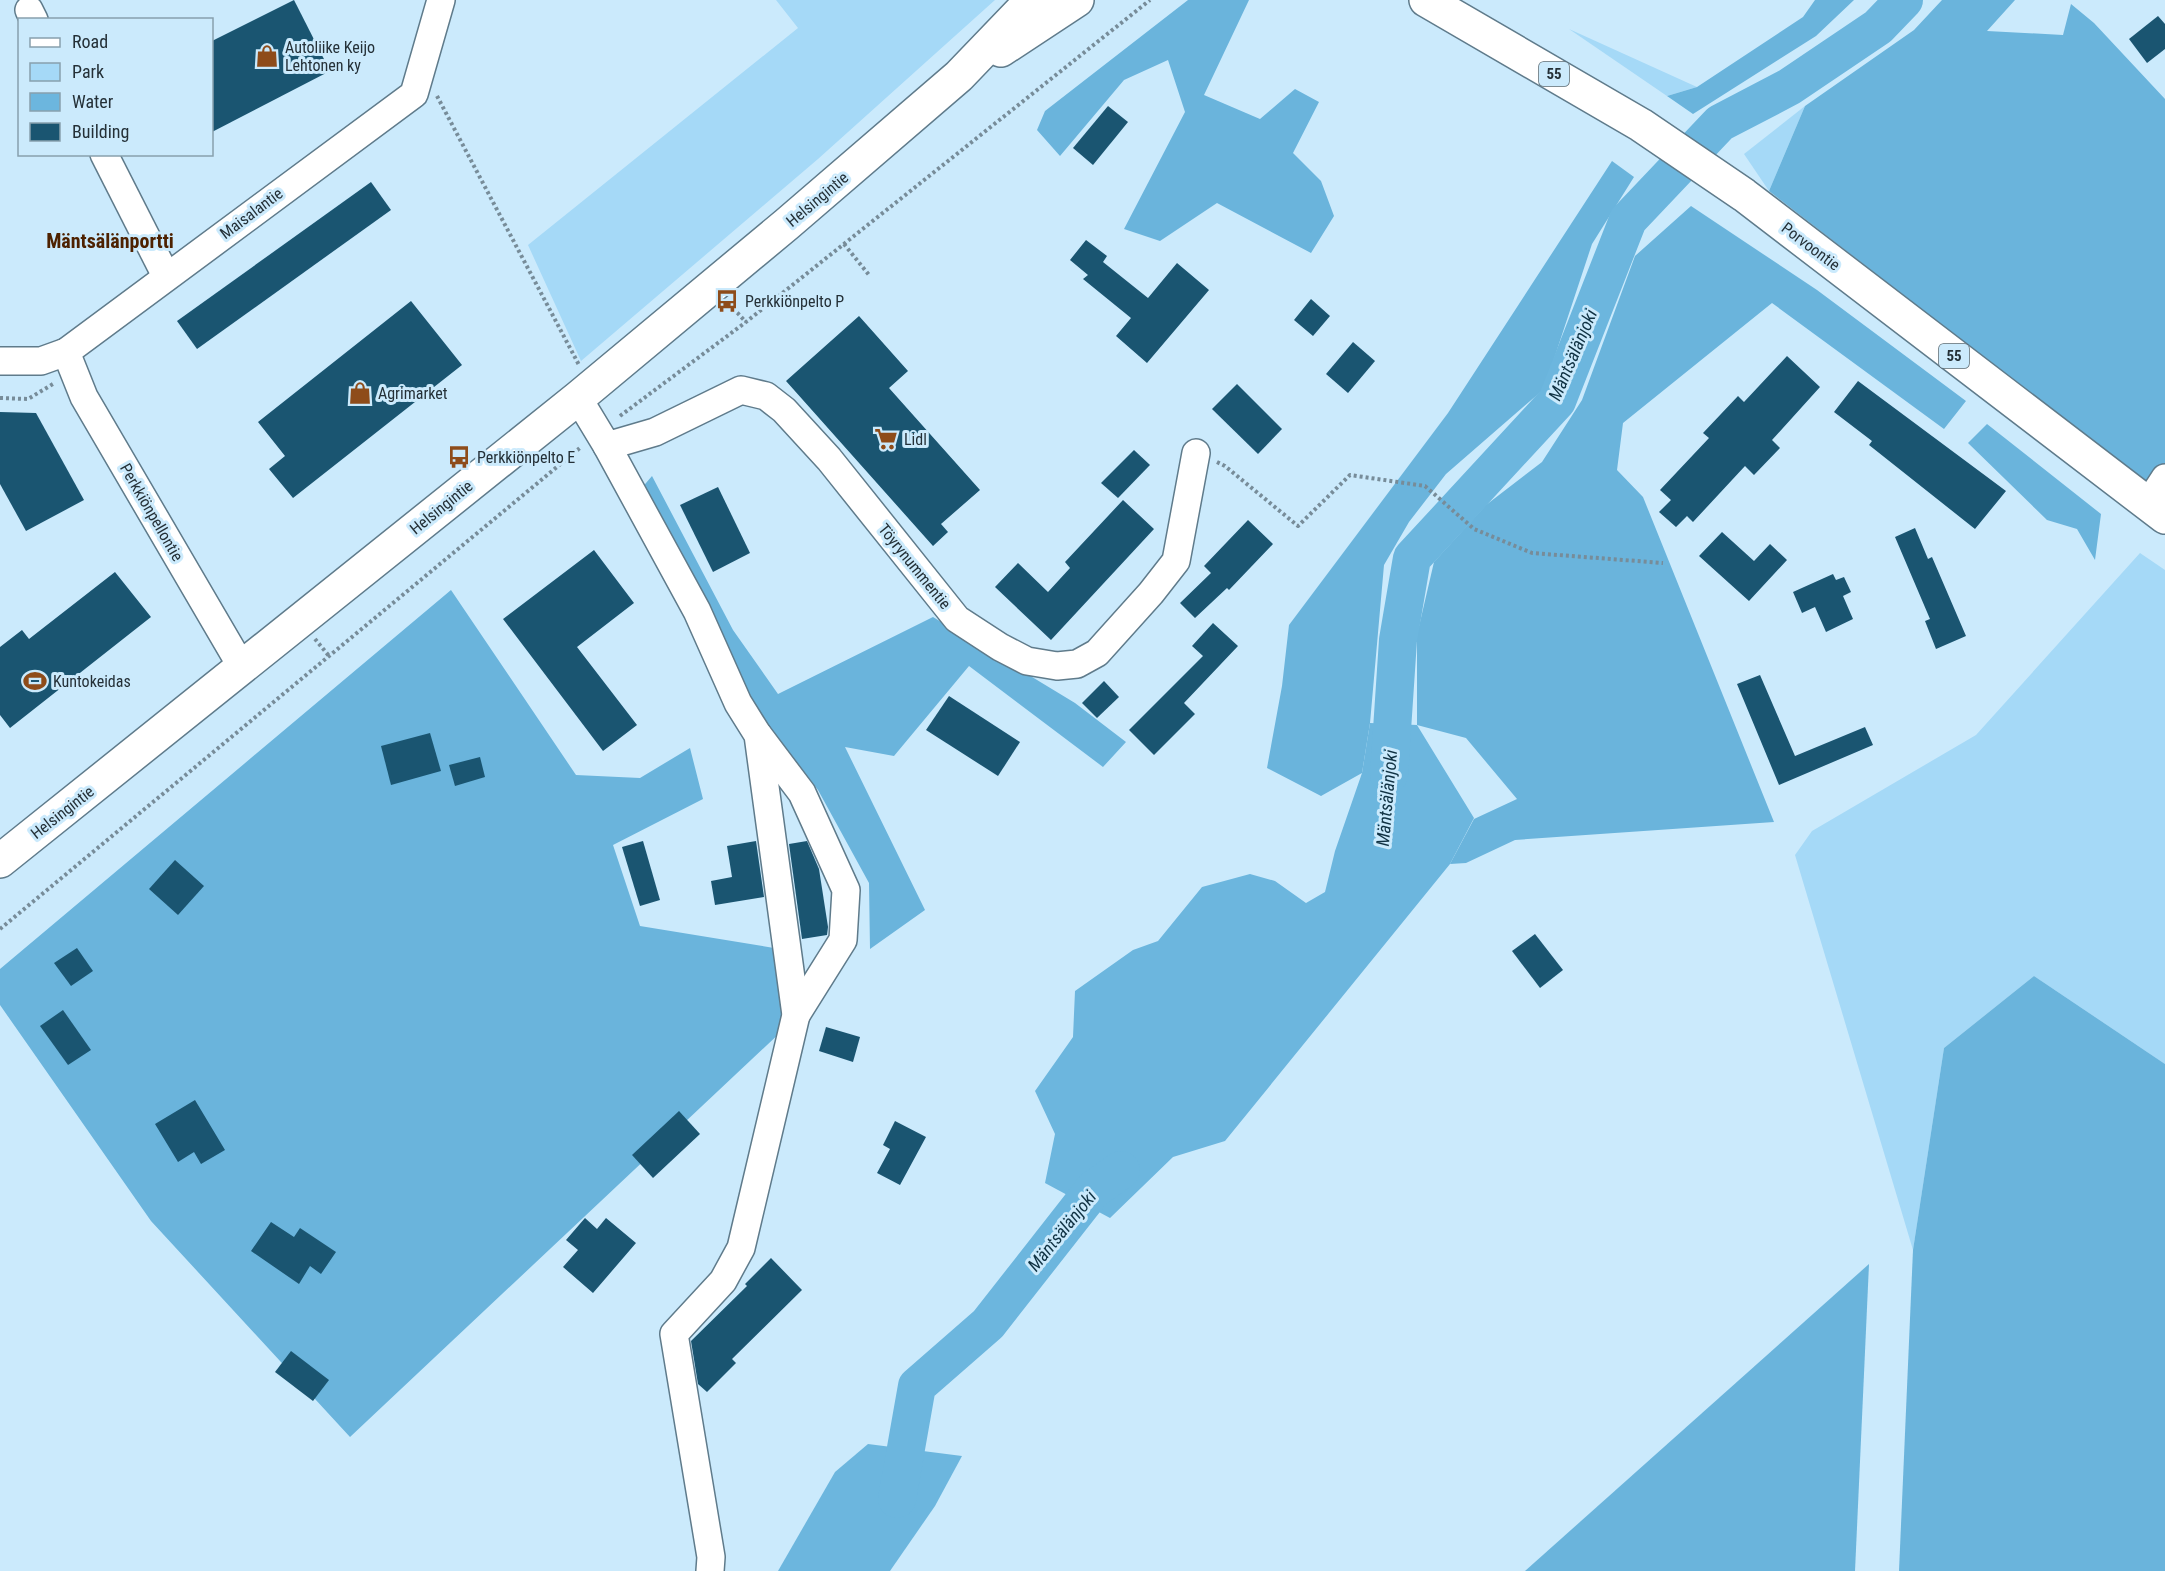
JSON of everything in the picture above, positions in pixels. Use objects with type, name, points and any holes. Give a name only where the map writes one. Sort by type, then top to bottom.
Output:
[{"type":"main road","name":"Helsingintie","points":[[0,861],[243,669],[584,393],[796,217],[959,76],[1032,0]]},
{"type":"main road","name":"Helsingintie","points":[[959,76],[1063,12],[1077,0]]},
{"type":"main road","name":"Porvoontie","points":[[1425,2],[1641,125],[1744,195],[2159,499]]},
{"type":"street","name":"Maisalantie","points":[[0,361],[41,362],[66,352],[414,94],[441,0]]},
{"type":"street","points":[[105,156],[166,276]]},
{"type":"street","name":"Perkkiönpellontie","points":[[66,352],[84,397],[243,669]]},
{"type":"street","name":"Töyrynummentie","points":[[602,439],[632,441],[741,390],[765,396],[784,410],[829,459],[957,619],[1000,647],[1027,661],[1057,666],[1077,664],[1097,653],[1151,593],[1176,561],[1196,453]]},
{"type":"street","points":[[584,393],[602,439],[697,610],[738,703],[758,735],[802,793],[846,890],[847,919],[843,940],[796,1015],[741,1248],[723,1281],[674,1334],[711,1557],[710,1571]]},
{"type":"street","points":[[758,735],[796,1015]]},
{"type":"path","points":[[0,929],[443,564],[1150,0]]},
{"type":"path","points":[[437,95],[584,393]]},
{"type":"path","points":[[844,244],[869,275]]},
{"type":"path","points":[[727,301],[746,322]]},
{"type":"path","points":[[1196,453],[1225,466],[1298,526],[1350,475],[1425,486],[1474,529],[1532,553],[1663,563]]},
{"type":"green space","points":[[776,0],[995,0],[818,159],[581,361],[528,245],[798,28]]},
{"type":"green space","points":[[1569,29],[1697,87],[1667,96]]},
{"type":"green space","points":[[1805,106],[1769,191],[1744,154]]},
{"type":"green space","points":[[2140,553],[2165,570],[2165,1064],[2034,976],[1944,1048],[1913,1250],[1795,855],[1812,831],[1976,735]]},
{"type":"shaded area","points":[[1188,0],[1249,0],[1204,95],[1260,119],[1295,89],[1319,102],[1293,153],[1321,181],[1334,216],[1311,253],[1217,203],[1160,241],[1124,229],[1185,112],[1168,60],[1124,80],[1060,156],[1037,130],[1045,111]]},
{"type":"shaded area","points":[[1815,0],[1854,0],[1816,36],[1693,114],[1667,96],[1697,87],[1803,17]]},
{"type":"shaded area","points":[[1942,0],[2015,0],[1987,31],[2063,35],[2071,4],[2094,23],[2165,99],[2165,498],[1769,191],[1805,106],[1914,30]]},
{"type":"shaded area","points":[[1612,161],[1634,177],[1592,244],[1544,389],[1446,474],[1409,522],[1384,565],[1370,723],[1362,773],[1321,796],[1267,768],[1282,686],[1289,625],[1448,413]]},
{"type":"shaded area","points":[[1691,206],[1817,290],[1966,401],[1944,429],[1772,303],[1623,423],[1617,470],[1643,497],[1774,822],[1515,840],[1466,863],[1450,864],[1474,819],[1517,799],[1466,738],[1417,725],[1417,635],[1434,562],[1486,505],[1542,462],[1582,400],[1635,256]]},
{"type":"shaded area","points":[[1987,424],[2101,514],[2095,560],[2077,529],[2047,520],[1968,443]]},
{"type":"shaded area","points":[[652,476],[733,630],[778,694],[933,617],[1075,703],[1126,742],[1103,767],[969,666],[894,756],[845,747],[925,910],[870,949],[869,883],[818,790],[759,713],[640,490]]},
{"type":"shaded area","points":[[451,590],[576,775],[640,778],[690,748],[703,799],[613,845],[640,926],[774,948],[783,1030],[350,1437],[151,1221],[0,1005],[0,969]]},
{"type":"shaded area","points":[[2034,976],[2165,1064],[2165,1571],[1899,1571],[1913,1250],[1944,1048]]},
{"type":"shaded area","points":[[1869,1264],[1855,1571],[1525,1571]]},
{"type":"water","points":[[1370,723],[1417,725],[1474,818],[1450,864],[1225,1141],[1173,1157],[1110,1218],[1045,1183],[1055,1134],[1035,1091],[1073,1037],[1075,991],[1133,950],[1158,941],[1202,887],[1250,874],[1275,881],[1306,903],[1325,892],[1335,851],[1362,773]]},
{"type":"water","points":[[868,1444],[962,1456],[935,1506],[890,1571],[778,1571],[835,1472]]},
{"type":"building","name":"Autoliike Keijo Lehtonen ky","points":[[294,0],[330,71],[213,131],[213,40]]},
{"type":"building","points":[[2158,16],[2165,24],[2165,49],[2147,63],[2129,39]]},
{"type":"building","points":[[1108,106],[1128,122],[1093,165],[1073,148]]},
{"type":"building","points":[[371,182],[391,210],[197,349],[177,321]]},
{"type":"building","points":[[1086,240],[1107,256],[1103,262],[1148,298],[1177,263],[1209,290],[1147,363],[1116,336],[1131,318],[1083,279],[1088,275],[1070,260]]},
{"type":"building","points":[[1311,299],[1330,316],[1313,336],[1294,320]]},
{"type":"building","name":"Agrimarket","points":[[411,301],[462,365],[293,498],[269,469],[285,456],[258,422]]},
{"type":"building","name":"Lidl","points":[[859,316],[908,371],[889,388],[980,490],[941,524],[948,532],[933,546],[786,381]]},
{"type":"building","points":[[1353,342],[1375,361],[1348,393],[1326,374]]},
{"type":"building","points":[[1787,356],[1820,387],[1772,440],[1780,448],[1754,475],[1745,466],[1693,522],[1687,516],[1676,527],[1659,512],[1671,500],[1660,490],[1709,438],[1703,433],[1738,396],[1744,402]]},
{"type":"building","points":[[1858,381],[2006,491],[1975,529],[1869,445],[1872,441],[1834,412]]},
{"type":"building","points":[[1237,384],[1282,429],[1258,454],[1212,409]]},
{"type":"building","points":[[0,412],[36,413],[84,500],[26,531],[0,484]]},
{"type":"building","points":[[1134,450],[1150,465],[1118,498],[1101,483]]},
{"type":"building","points":[[718,487],[750,553],[713,572],[680,505]]},
{"type":"building","points":[[1123,500],[1154,529],[1051,640],[995,587],[1018,563],[1048,592],[1070,568],[1065,562]]},
{"type":"building","points":[[1248,520],[1273,544],[1229,590],[1227,588],[1195,618],[1180,603],[1211,573],[1204,566]]},
{"type":"building","points":[[1915,528],[1928,559],[1932,557],[1966,636],[1936,649],[1925,621],[1930,619],[1895,537]]},
{"type":"building","points":[[1722,532],[1754,561],[1770,544],[1787,560],[1749,601],[1699,556]]},
{"type":"building","points":[[594,550],[634,603],[577,647],[637,725],[603,751],[503,619]]},
{"type":"building","name":"Kuntokeidas","points":[[115,572],[151,617],[10,728],[0,715],[0,647],[22,630],[29,639]]},
{"type":"building","points":[[1833,574],[1836,580],[1844,577],[1851,592],[1843,596],[1853,619],[1826,632],[1815,607],[1802,613],[1793,592]]},
{"type":"building","points":[[1213,623],[1238,646],[1184,703],[1195,714],[1154,755],[1129,730],[1203,656],[1192,646]]},
{"type":"building","points":[[1760,675],[1795,756],[1865,727],[1873,745],[1779,785],[1737,684]]},
{"type":"building","points":[[1104,681],[1119,697],[1097,718],[1082,703]]},
{"type":"building","points":[[949,696],[1020,742],[998,776],[926,730]]},
{"type":"building","points":[[430,733],[441,771],[391,785],[381,746]]},
{"type":"building","points":[[480,757],[485,777],[455,786],[449,765]]},
{"type":"building","points":[[643,841],[660,900],[640,906],[622,847]]},
{"type":"building","points":[[756,841],[764,897],[715,905],[711,881],[732,877],[727,846]]},
{"type":"building","points":[[807,841],[819,869],[828,927],[827,935],[802,939],[789,844]]},
{"type":"building","points":[[175,860],[204,886],[178,915],[149,889]]},
{"type":"building","points":[[1535,934],[1563,970],[1540,988],[1512,951]]},
{"type":"building","points":[[77,948],[93,971],[71,986],[54,963]]},
{"type":"building","points":[[63,1010],[91,1050],[68,1065],[40,1026]]},
{"type":"building","points":[[826,1027],[860,1037],[853,1062],[819,1051]]},
{"type":"building","points":[[195,1100],[225,1150],[201,1164],[194,1152],[178,1162],[155,1124]]},
{"type":"building","points":[[679,1111],[700,1134],[653,1178],[632,1155]]},
{"type":"building","points":[[895,1121],[926,1137],[900,1185],[877,1173],[890,1149],[883,1145]]},
{"type":"building","points":[[585,1218],[597,1229],[606,1218],[636,1243],[593,1293],[563,1267],[578,1250],[566,1240]]},
{"type":"building","points":[[271,1222],[294,1237],[300,1228],[336,1252],[321,1274],[310,1266],[299,1284],[251,1251]]},
{"type":"building","points":[[771,1258],[802,1290],[732,1359],[736,1363],[707,1392],[698,1384],[691,1341],[747,1286],[745,1284]]},
{"type":"building","points":[[291,1351],[329,1380],[313,1401],[275,1372]]},
{"type":"waterway","name":"Mäntsälänjoki","points":[[1389,775],[1398,640],[1412,558],[1557,401],[1628,220],[1720,123],[1789,87],[1878,27],[1904,0]]},
{"type":"waterway","name":"Mäntsälänjoki","points":[[897,1499],[917,1386],[988,1324],[1093,1190],[1121,1170]]},
{"type":"place","name":"Autoliike Keijo Lehtonen ky","points":[[267,56]]},
{"type":"place","name":"Perkkiönpelto P","points":[[727,301]]},
{"type":"place","name":"Agrimarket","points":[[360,393]]},
{"type":"place","name":"Lidl","points":[[886,439]]},
{"type":"place","name":"Perkkiönpelto E","points":[[459,457]]},
{"type":"place","name":"Kuntokeidas","points":[[35,681]]},
{"type":"district","name":"Mäntsälänportti","points":[[110,241]]}]
